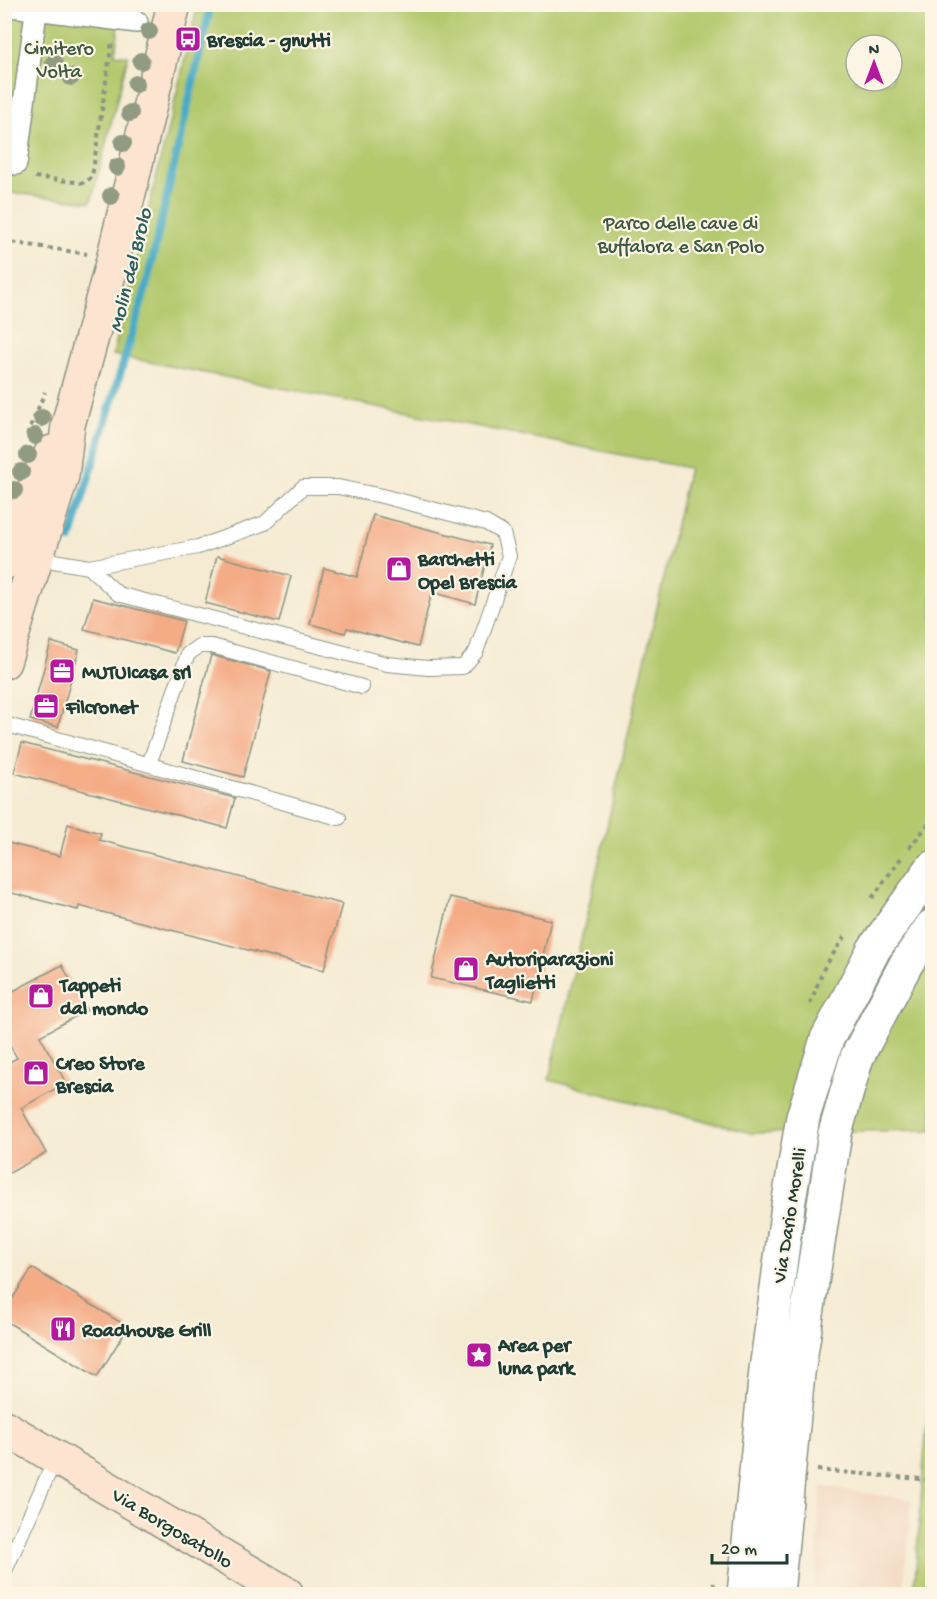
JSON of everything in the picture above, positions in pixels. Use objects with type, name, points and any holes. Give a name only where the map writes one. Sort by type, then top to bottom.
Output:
[{"type":"main road","points":[[4,662],[62,476],[68,425],[113,260],[174,4]]},
{"type":"main road","points":[[4,563],[41,472],[68,425]]},
{"type":"main road","name":"Via Borgosatollo","points":[[4,1403],[31,1421],[90,1477]]},
{"type":"main road","name":"Via Borgosatollo","points":[[4,1427],[287,1594]]},
{"type":"street","points":[[4,5],[37,7],[137,22]]},
{"type":"street","points":[[16,164],[13,119],[37,7]]},
{"type":"street","name":"Via Dario Morelli","points":[[744,1594],[766,1370],[788,1206],[803,1117],[827,1039],[868,959],[933,868]]},
{"type":"street","name":"Via Dario Morelli","points":[[777,1594],[798,1373],[835,1133],[857,1057],[906,964],[933,926]]},
{"type":"lane","points":[[36,558],[89,567],[198,547],[265,523],[303,487],[338,486],[486,523],[503,533],[508,556],[476,652],[463,667],[428,668],[387,664],[118,594],[89,567]]},
{"type":"lane","points":[[149,764],[188,654],[199,646],[212,646],[362,687]]},
{"type":"lane","points":[[4,724],[339,818]]},
{"type":"lane","points":[[4,1573],[56,1457]]},
{"type":"path","points":[[16,164],[28,166],[30,176],[83,183],[92,177],[115,19]]},
{"type":"path","points":[[4,241],[91,254]]},
{"type":"path","points":[[816,1470],[933,1480]]},
{"type":"shaded area","points":[[821,1486],[912,1500],[903,1594],[814,1594]]},
{"type":"green space","name":"Cimitero Volta","points":[[5,5],[122,5],[115,54],[128,56],[91,202],[5,192]]},
{"type":"green space","name":"Parco delle cave di Buffalora e San Polo","points":[[198,5],[932,5],[932,1130],[751,1133],[549,1080],[689,468],[113,355]]},
{"type":"green space","points":[[932,1352],[932,1594],[914,1594]]},
{"type":"building","points":[[373,515],[490,545],[475,604],[432,592],[418,647],[347,628],[345,633],[310,624],[324,568],[357,577]]},
{"type":"building","points":[[217,556],[291,576],[279,622],[205,603]]},
{"type":"building","points":[[93,598],[184,621],[175,653],[84,629]]},
{"type":"building","points":[[51,642],[79,650],[58,727],[30,720]]},
{"type":"building","points":[[211,655],[271,671],[243,777],[183,761]]},
{"type":"building","points":[[22,743],[235,798],[227,828],[14,773]]},
{"type":"building","points":[[68,824],[101,833],[99,840],[342,904],[324,970],[79,906],[78,910],[4,891],[4,842],[60,856]]},
{"type":"building","points":[[450,897],[551,920],[533,1001],[431,978]]},
{"type":"building","points":[[62,965],[87,1010],[40,1036],[66,1083],[21,1108],[46,1153],[4,1176],[4,1065],[17,1058],[4,1035],[4,996]]},
{"type":"building","points":[[32,1268],[128,1327],[97,1377],[4,1320],[4,1312]]},
{"type":"waterway","name":"Molin del Brolo","points":[[70,540],[145,291],[211,4]]},
{"type":"place","name":"Brescia - gnutti","points":[[188,39]]},
{"type":"place","name":"Barchetti Opel Brescia","points":[[399,569]]},
{"type":"place","name":"MUTUIcasa srl","points":[[62,671]]},
{"type":"place","name":"Filcronet","points":[[46,706]]},
{"type":"place","name":"Autoriparazioni Taglietti","points":[[466,969]]},
{"type":"place","name":"Tappeti dal mondo","points":[[41,996]]},
{"type":"place","name":"Creo Store Brescia","points":[[36,1073]]},
{"type":"place","name":"Roadhouse Grill","points":[[63,1329]]},
{"type":"place","name":"Area per luna park","points":[[479,1355]]}]
